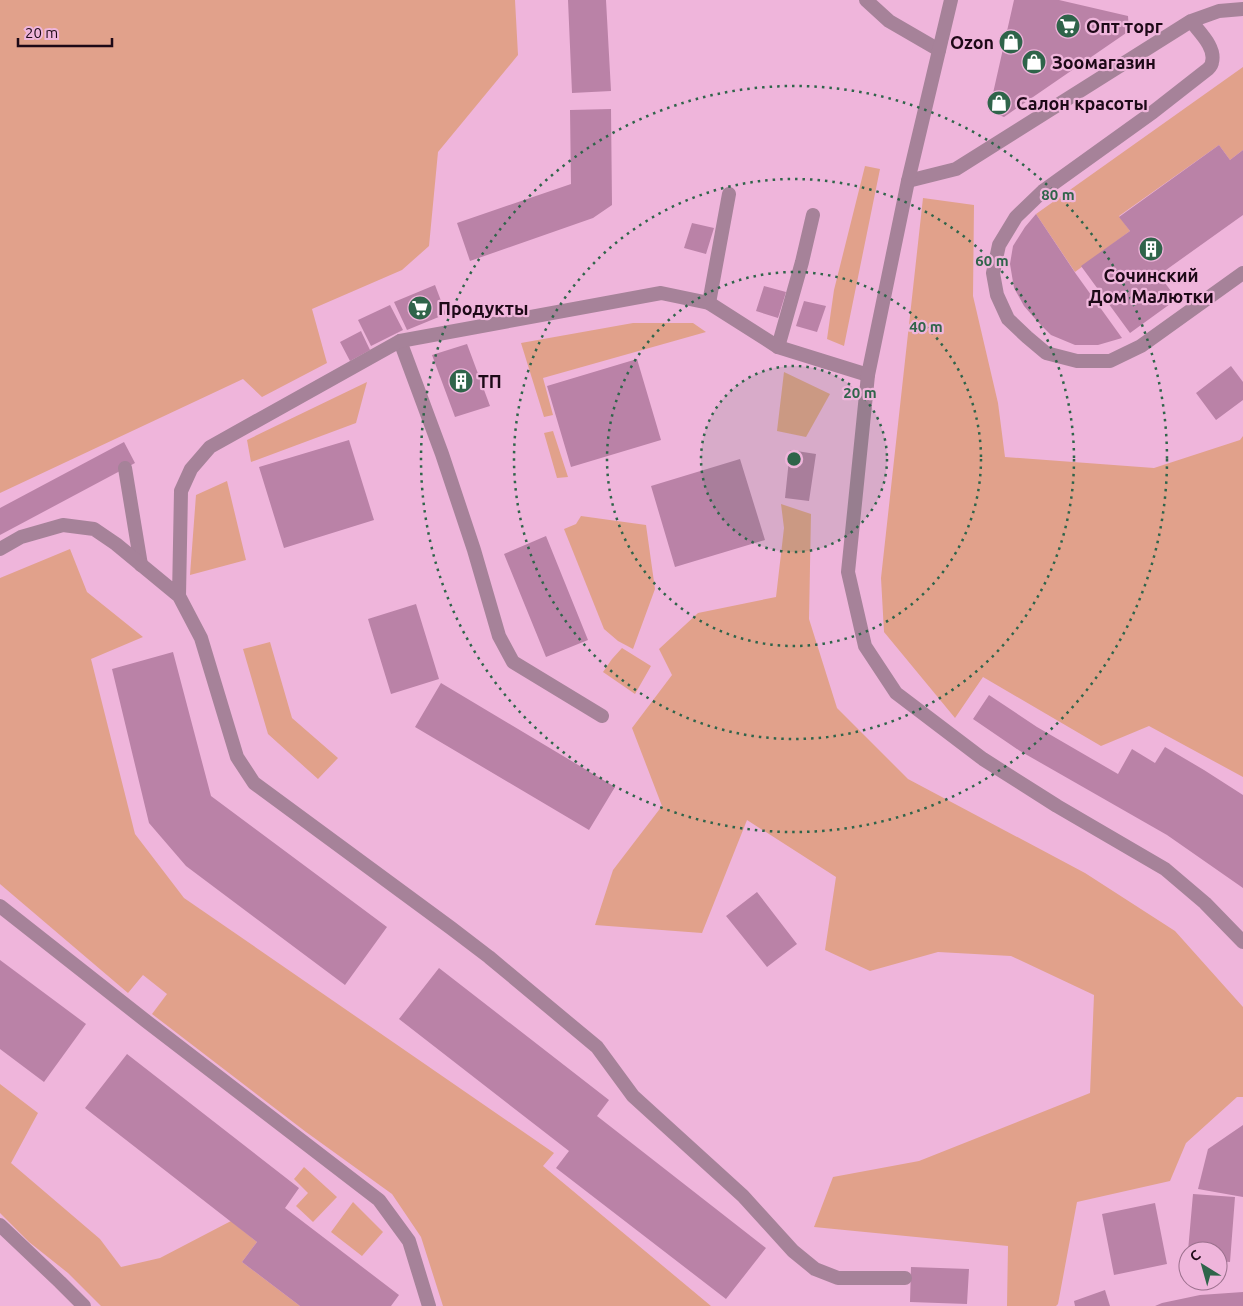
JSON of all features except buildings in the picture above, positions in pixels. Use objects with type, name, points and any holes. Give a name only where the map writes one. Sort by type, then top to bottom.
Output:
[{"type":"street","points":[[866,0],[889,21],[939,50]]},
{"type":"street","points":[[951,0],[908,181],[868,375],[848,572],[865,646],[896,693],[983,759],[1057,806],[1166,869],[1243,942]]},
{"type":"street","points":[[908,181],[956,168],[1191,21],[1219,11],[1243,9]]},
{"type":"street","points":[[1191,21],[1212,50],[1213,61],[1208,70],[1043,191],[1016,217],[999,245],[993,273],[997,294],[1008,319],[1046,353],[1077,361],[1110,361],[1141,346],[1243,273]]},
{"type":"street","points":[[709,303],[728,194]]},
{"type":"street","points":[[778,347],[800,271],[813,215]]},
{"type":"street","points":[[179,596],[181,491],[191,470],[210,447],[400,341],[502,327],[661,293],[709,303],[778,347],[868,375]]},
{"type":"street","points":[[400,341],[442,454],[474,550],[499,636],[513,662],[602,716]]},
{"type":"street","points":[[125,468],[141,565]]},
{"type":"street","points":[[0,548],[21,537],[63,524],[94,528],[116,544],[179,596],[201,638],[237,757],[254,783],[458,933],[597,1047],[632,1096],[743,1196],[793,1251],[815,1269],[838,1278],[905,1278]]},
{"type":"street","points":[[0,906],[101,987],[379,1200],[409,1241],[428,1306]]},
{"type":"street","points":[[0,1225],[84,1306]]},
{"type":"shaded area","points":[[0,0],[515,0],[518,55],[438,152],[429,246],[402,270],[312,309],[327,363],[262,397],[243,379],[0,493]]},
{"type":"shaded area","points":[[1243,67],[1243,150],[1230,160],[1219,145],[1119,216],[1130,231],[1075,272],[1036,214]]},
{"type":"shaded area","points":[[865,166],[880,169],[844,346],[827,339],[834,290]]},
{"type":"shaded area","points":[[923,198],[974,205],[973,296],[998,403],[1005,457],[1154,468],[1240,440],[1243,436],[1243,777],[1149,726],[1101,746],[983,677],[955,718],[884,632],[881,578]]},
{"type":"shaded area","points":[[633,323],[693,323],[706,332],[543,378],[553,415],[544,417],[521,343]]},
{"type":"shaded area","points":[[784,372],[830,394],[806,437],[777,431]]},
{"type":"shaded area","points":[[367,382],[356,423],[251,462],[247,440]]},
{"type":"shaded area","points":[[553,431],[568,477],[557,478],[544,433]]},
{"type":"shaded area","points":[[227,481],[246,560],[190,575],[196,495]]},
{"type":"shaded area","points":[[781,504],[811,514],[809,619],[837,708],[908,779],[1085,873],[1175,931],[1243,1007],[1243,1097],[1237,1097],[1186,1143],[1170,1181],[1077,1202],[1058,1304],[1056,1306],[1007,1306],[1008,1246],[814,1227],[833,1177],[919,1161],[1090,1093],[1094,995],[1011,956],[938,952],[870,971],[825,950],[836,877],[747,820],[702,933],[595,925],[613,870],[662,806],[632,728],[672,675],[659,649],[698,613],[776,597],[784,528]]},
{"type":"shaded area","points":[[581,516],[646,525],[655,589],[633,649],[618,641],[604,629],[564,529],[576,524]]},
{"type":"shaded area","points":[[70,549],[87,592],[143,637],[91,659],[135,834],[184,898],[554,1153],[543,1166],[711,1306],[443,1306],[421,1237],[392,1194],[306,1132],[152,1014],[167,994],[143,975],[128,993],[0,884],[0,578]]},
{"type":"shaded area","points":[[270,642],[292,718],[338,758],[318,779],[268,734],[243,649]]},
{"type":"shaded area","points":[[622,648],[651,666],[635,694],[603,672]]},
{"type":"shaded area","points":[[0,1084],[38,1113],[11,1163],[100,1239],[121,1267],[160,1258],[231,1221],[257,1242],[242,1262],[300,1306],[101,1306],[68,1273],[29,1242],[0,1213]]},
{"type":"shaded area","points":[[304,1167],[337,1197],[313,1222],[296,1206],[308,1193],[294,1179]]},
{"type":"shaded area","points":[[353,1202],[383,1232],[362,1256],[331,1232]]},
{"type":"place","name":"Опт торг","points":[[1068,26]]},
{"type":"place","name":"Ozon","points":[[1011,42]]},
{"type":"place","name":"Зоомагазин","points":[[1034,62]]},
{"type":"place","name":"Салон красоты","points":[[999,103]]},
{"type":"place","name":"Сочинский Дом Малютки","points":[[1151,249]]},
{"type":"place","name":"Продукты","points":[[420,308]]},
{"type":"place","name":"ТП","points":[[461,381]]}]
